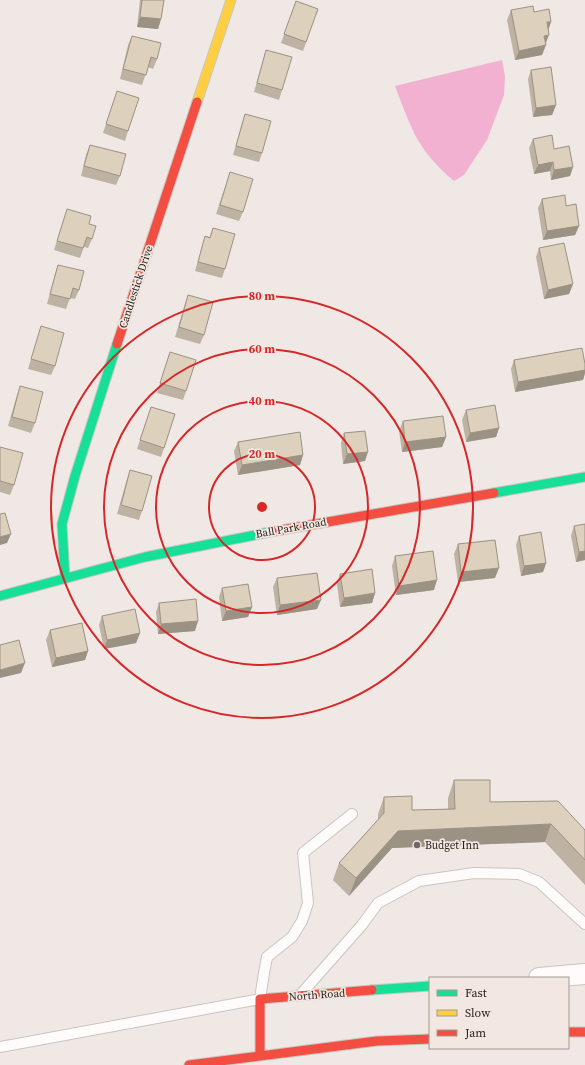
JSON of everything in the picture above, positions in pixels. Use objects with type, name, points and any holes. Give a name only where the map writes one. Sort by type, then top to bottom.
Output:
[{"type":"main road","name":"Candlestick Drive","points":[[64,578],[62,524],[75,476],[109,367],[231,0]]},
{"type":"main road","name":"Ball Park Road","points":[[0,596],[145,557],[240,537],[585,477]]},
{"type":"main road","name":"North Road","points":[[260,999],[429,986]]},
{"type":"main road","points":[[260,999],[260,1056]]},
{"type":"main road","points":[[569,1032],[585,1032]]},
{"type":"main road","points":[[189,1065],[377,1041],[429,1039]]},
{"type":"street","points":[[550,977],[585,974]]},
{"type":"lane","points":[[0,1047],[260,999],[267,957],[292,937],[302,921],[308,903],[303,852],[352,814]]},
{"type":"lane","points":[[298,996],[362,925],[378,903],[419,881],[474,873],[519,874],[539,882],[585,924]]},
{"type":"shaded area","points":[[502,60],[505,76],[504,95],[487,140],[464,175],[454,181],[431,159],[418,140],[409,122],[395,86]]},
{"type":"building","points":[[142,0],[164,0],[161,19],[140,17]]},
{"type":"building","points":[[296,1],[318,9],[306,42],[284,34]]},
{"type":"building","points":[[533,6],[534,12],[549,9],[551,22],[547,22],[549,35],[544,36],[546,45],[519,51],[511,10]]},
{"type":"building","points":[[132,36],[161,43],[157,59],[151,57],[146,75],[123,69]]},
{"type":"building","points":[[266,50],[292,57],[282,90],[257,83]]},
{"type":"building","points":[[551,67],[556,105],[536,108],[531,70]]},
{"type":"building","points":[[117,91],[139,98],[128,131],[106,124]]},
{"type":"building","points":[[245,114],[271,121],[262,153],[236,146]]},
{"type":"building","points":[[552,135],[554,149],[569,146],[573,167],[554,170],[553,162],[538,165],[533,139]]},
{"type":"building","points":[[90,145],[126,154],[120,176],[84,166]]},
{"type":"building","points":[[230,172],[253,179],[243,212],[220,205]]},
{"type":"building","points":[[565,195],[566,206],[576,204],[579,226],[547,231],[542,199]]},
{"type":"building","points":[[67,209],[91,216],[89,224],[96,226],[92,239],[87,237],[83,248],[57,241]]},
{"type":"building","points":[[213,228],[235,234],[225,269],[198,262],[205,236],[210,238]]},
{"type":"building","points":[[564,243],[573,284],[548,290],[539,248]]},
{"type":"building","points":[[58,265],[84,271],[79,290],[73,288],[70,299],[50,294]]},
{"type":"building","points":[[188,295],[213,302],[204,335],[179,327]]},
{"type":"building","points":[[41,326],[64,333],[55,366],[31,359]]},
{"type":"building","points":[[582,348],[585,370],[518,382],[514,360]]},
{"type":"building","points":[[170,352],[196,360],[186,391],[160,383]]},
{"type":"building","points":[[20,386],[43,392],[35,423],[12,417]]},
{"type":"building","points":[[495,405],[499,428],[470,433],[466,410]]},
{"type":"building","points":[[151,407],[175,414],[164,448],[140,440]]},
{"type":"building","points":[[443,416],[446,437],[405,442],[403,421]]},
{"type":"building","points":[[365,431],[368,452],[347,454],[344,433]]},
{"type":"building","points":[[300,432],[303,455],[242,465],[238,442]]},
{"type":"building","points":[[0,447],[23,453],[14,485],[0,481]]},
{"type":"building","points":[[130,470],[152,476],[142,511],[121,505]]},
{"type":"building","points":[[5,513],[11,534],[0,537],[0,514]]},
{"type":"building","points":[[585,524],[585,551],[579,552],[574,526]]},
{"type":"building","points":[[541,532],[546,563],[524,566],[519,536]]},
{"type":"building","points":[[495,540],[499,568],[461,572],[458,544]]},
{"type":"building","points":[[433,551],[437,580],[399,586],[395,556]]},
{"type":"building","points":[[372,569],[375,593],[344,598],[340,574]]},
{"type":"building","points":[[317,573],[321,600],[280,605],[277,578]]},
{"type":"building","points":[[248,584],[252,607],[226,611],[222,588]]},
{"type":"building","points":[[196,599],[198,621],[161,624],[159,603]]},
{"type":"building","points":[[135,609],[140,633],[107,640],[102,616]]},
{"type":"building","points":[[82,623],[88,651],[56,658],[50,630]]},
{"type":"building","points":[[19,640],[25,663],[0,670],[0,645]]},
{"type":"building","points":[[454,780],[490,780],[490,802],[558,801],[585,830],[585,860],[551,824],[398,831],[356,878],[339,863],[384,813],[384,797],[412,796],[412,810],[455,809]]},
{"type":"traffic: fast","points":[[65,578],[62,524],[75,476],[117,344]]},
{"type":"traffic: fast","points":[[494,493],[585,477]]},
{"type":"traffic: fast","points":[[0,596],[145,557],[270,532]]},
{"type":"traffic: fast","points":[[372,990],[429,986]]},
{"type":"traffic: slow","points":[[197,102],[231,0]]},
{"type":"traffic: jam","points":[[117,344],[197,102]]},
{"type":"traffic: jam","points":[[270,532],[494,493]]},
{"type":"traffic: jam","points":[[260,1056],[260,999],[372,990]]},
{"type":"traffic: jam","points":[[569,1032],[585,1032]]},
{"type":"traffic: jam","points":[[189,1065],[377,1041],[429,1039]]},
{"type":"place","name":"Budget Inn","points":[[417,845]]}]
